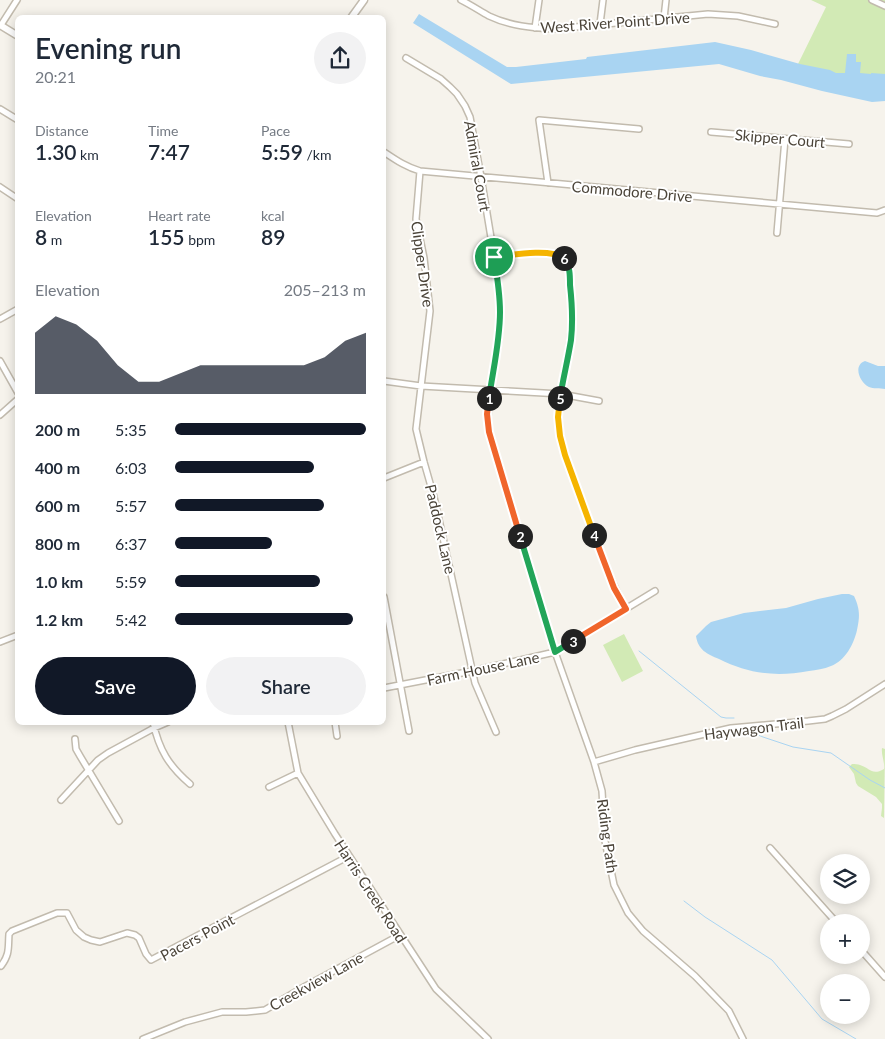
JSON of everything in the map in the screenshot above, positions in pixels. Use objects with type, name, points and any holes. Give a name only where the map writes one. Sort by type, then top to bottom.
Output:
[{"type":"street","points":[[15,34],[0,25],[17,0]]},
{"type":"street","points":[[353,15],[364,0]]},
{"type":"street","name":"West River Point Drive","points":[[462,0],[502,21],[517,26],[536,28],[555,29],[721,14],[774,24]]},
{"type":"street","points":[[536,28],[539,0]]},
{"type":"street","points":[[600,24],[603,0]]},
{"type":"street","points":[[664,18],[666,0]]},
{"type":"street","points":[[872,0],[885,6]]},
{"type":"street","name":"Admiral Court","points":[[406,58],[445,83],[457,94],[470,117],[499,286],[498,342],[487,414],[489,432],[555,652]]},
{"type":"street","points":[[0,109],[15,118]]},
{"type":"street","points":[[548,183],[539,120],[638,129]]},
{"type":"street","name":"Skipper Court","points":[[711,132],[849,144]]},
{"type":"street","points":[[777,233],[785,139]]},
{"type":"street","name":"Commodore Drive","points":[[386,153],[398,162],[420,172],[877,214],[885,210]]},
{"type":"street","name":"Clipper Drive","points":[[420,172],[416,218],[424,258],[430,311],[421,386]]},
{"type":"street","points":[[0,188],[15,196]]},
{"type":"street","points":[[494,257],[522,254],[553,254],[566,260],[570,276],[572,323],[571,340],[558,417],[560,436],[604,565],[626,609]]},
{"type":"street","points":[[0,319],[15,311]]},
{"type":"street","points":[[0,361],[15,388]]},
{"type":"street","points":[[386,381],[421,386],[561,394],[599,400]]},
{"type":"street","name":"Paddock Lane","points":[[421,386],[416,429],[434,496],[475,683],[496,732]]},
{"type":"street","points":[[0,414],[15,402]]},
{"type":"street","points":[[386,477],[424,462]]},
{"type":"street","name":"Farm House Lane","points":[[386,688],[555,652],[654,591]]},
{"type":"street","points":[[386,607],[409,731]]},
{"type":"street","points":[[0,642],[15,636]]},
{"type":"street","name":"Riding Path","points":[[555,652],[594,762],[602,791],[606,841],[614,885],[628,913],[643,931],[695,976],[729,1012],[742,1039]]},
{"type":"street","name":"Haywagon Trail","points":[[878,688],[885,680]]},
{"type":"street","name":"Haywagon Trail","points":[[594,762],[635,750],[731,728],[824,719],[846,709],[885,684]]},
{"type":"street","points":[[61,800],[98,760],[154,725],[158,742],[165,758],[176,772],[190,784]]},
{"type":"street","name":"Harris Creek Road","points":[[289,725],[298,773],[349,856],[436,989],[488,1039]]},
{"type":"street","points":[[335,725],[337,736]]},
{"type":"street","points":[[75,739],[76,749],[119,821]]},
{"type":"street","points":[[269,787],[298,773]]},
{"type":"street","points":[[770,848],[829,914]]},
{"type":"street","name":"Pacers Point","points":[[1,966],[10,950],[9,934],[12,931],[61,912],[67,913],[76,930],[91,940],[100,942],[127,933],[135,935],[139,938],[146,954],[151,960],[349,856]]},
{"type":"street","name":"Creekview Lane","points":[[144,1039],[185,1022],[222,1012],[265,1010],[400,935]]},
{"type":"street","points":[[870,960],[885,976]]},
{"type":"green space","points":[[811,0],[885,0],[885,76],[837,74],[798,64],[826,7]]},
{"type":"green space","points":[[624,634],[643,671],[622,682],[603,645]]},
{"type":"green space","points":[[882,748],[885,749],[884,818],[881,816],[882,804],[876,797],[858,786],[854,774],[849,767],[852,764],[858,764],[874,772],[884,769]]},
{"type":"water","points":[[419,14],[507,67],[715,42],[836,73],[845,73],[847,54],[856,54],[856,62],[861,62],[860,73],[885,74],[885,101],[872,102],[822,91],[719,64],[511,84],[413,23]]},
{"type":"water","points":[[865,361],[878,366],[885,366],[885,389],[871,388],[862,381],[858,370],[861,363]]},
{"type":"water","points":[[842,594],[854,596],[858,609],[858,625],[854,641],[845,656],[836,664],[828,667],[785,674],[752,671],[711,655],[701,648],[697,641],[696,636],[711,622],[744,613],[786,608]]},
{"type":"waterway","points":[[639,651],[721,717],[734,718]]},
{"type":"waterway","points":[[751,732],[793,747],[831,753],[885,788]]},
{"type":"waterway","points":[[684,901],[705,917],[772,960],[822,1019],[856,1039]]},
{"type":"route","points":[[535,253],[553,254],[563,257],[568,264],[572,323],[571,340],[558,417],[560,436],[604,565],[626,609],[555,652],[489,432],[487,414],[498,342],[500,313],[499,286],[494,257],[535,253]]}]
